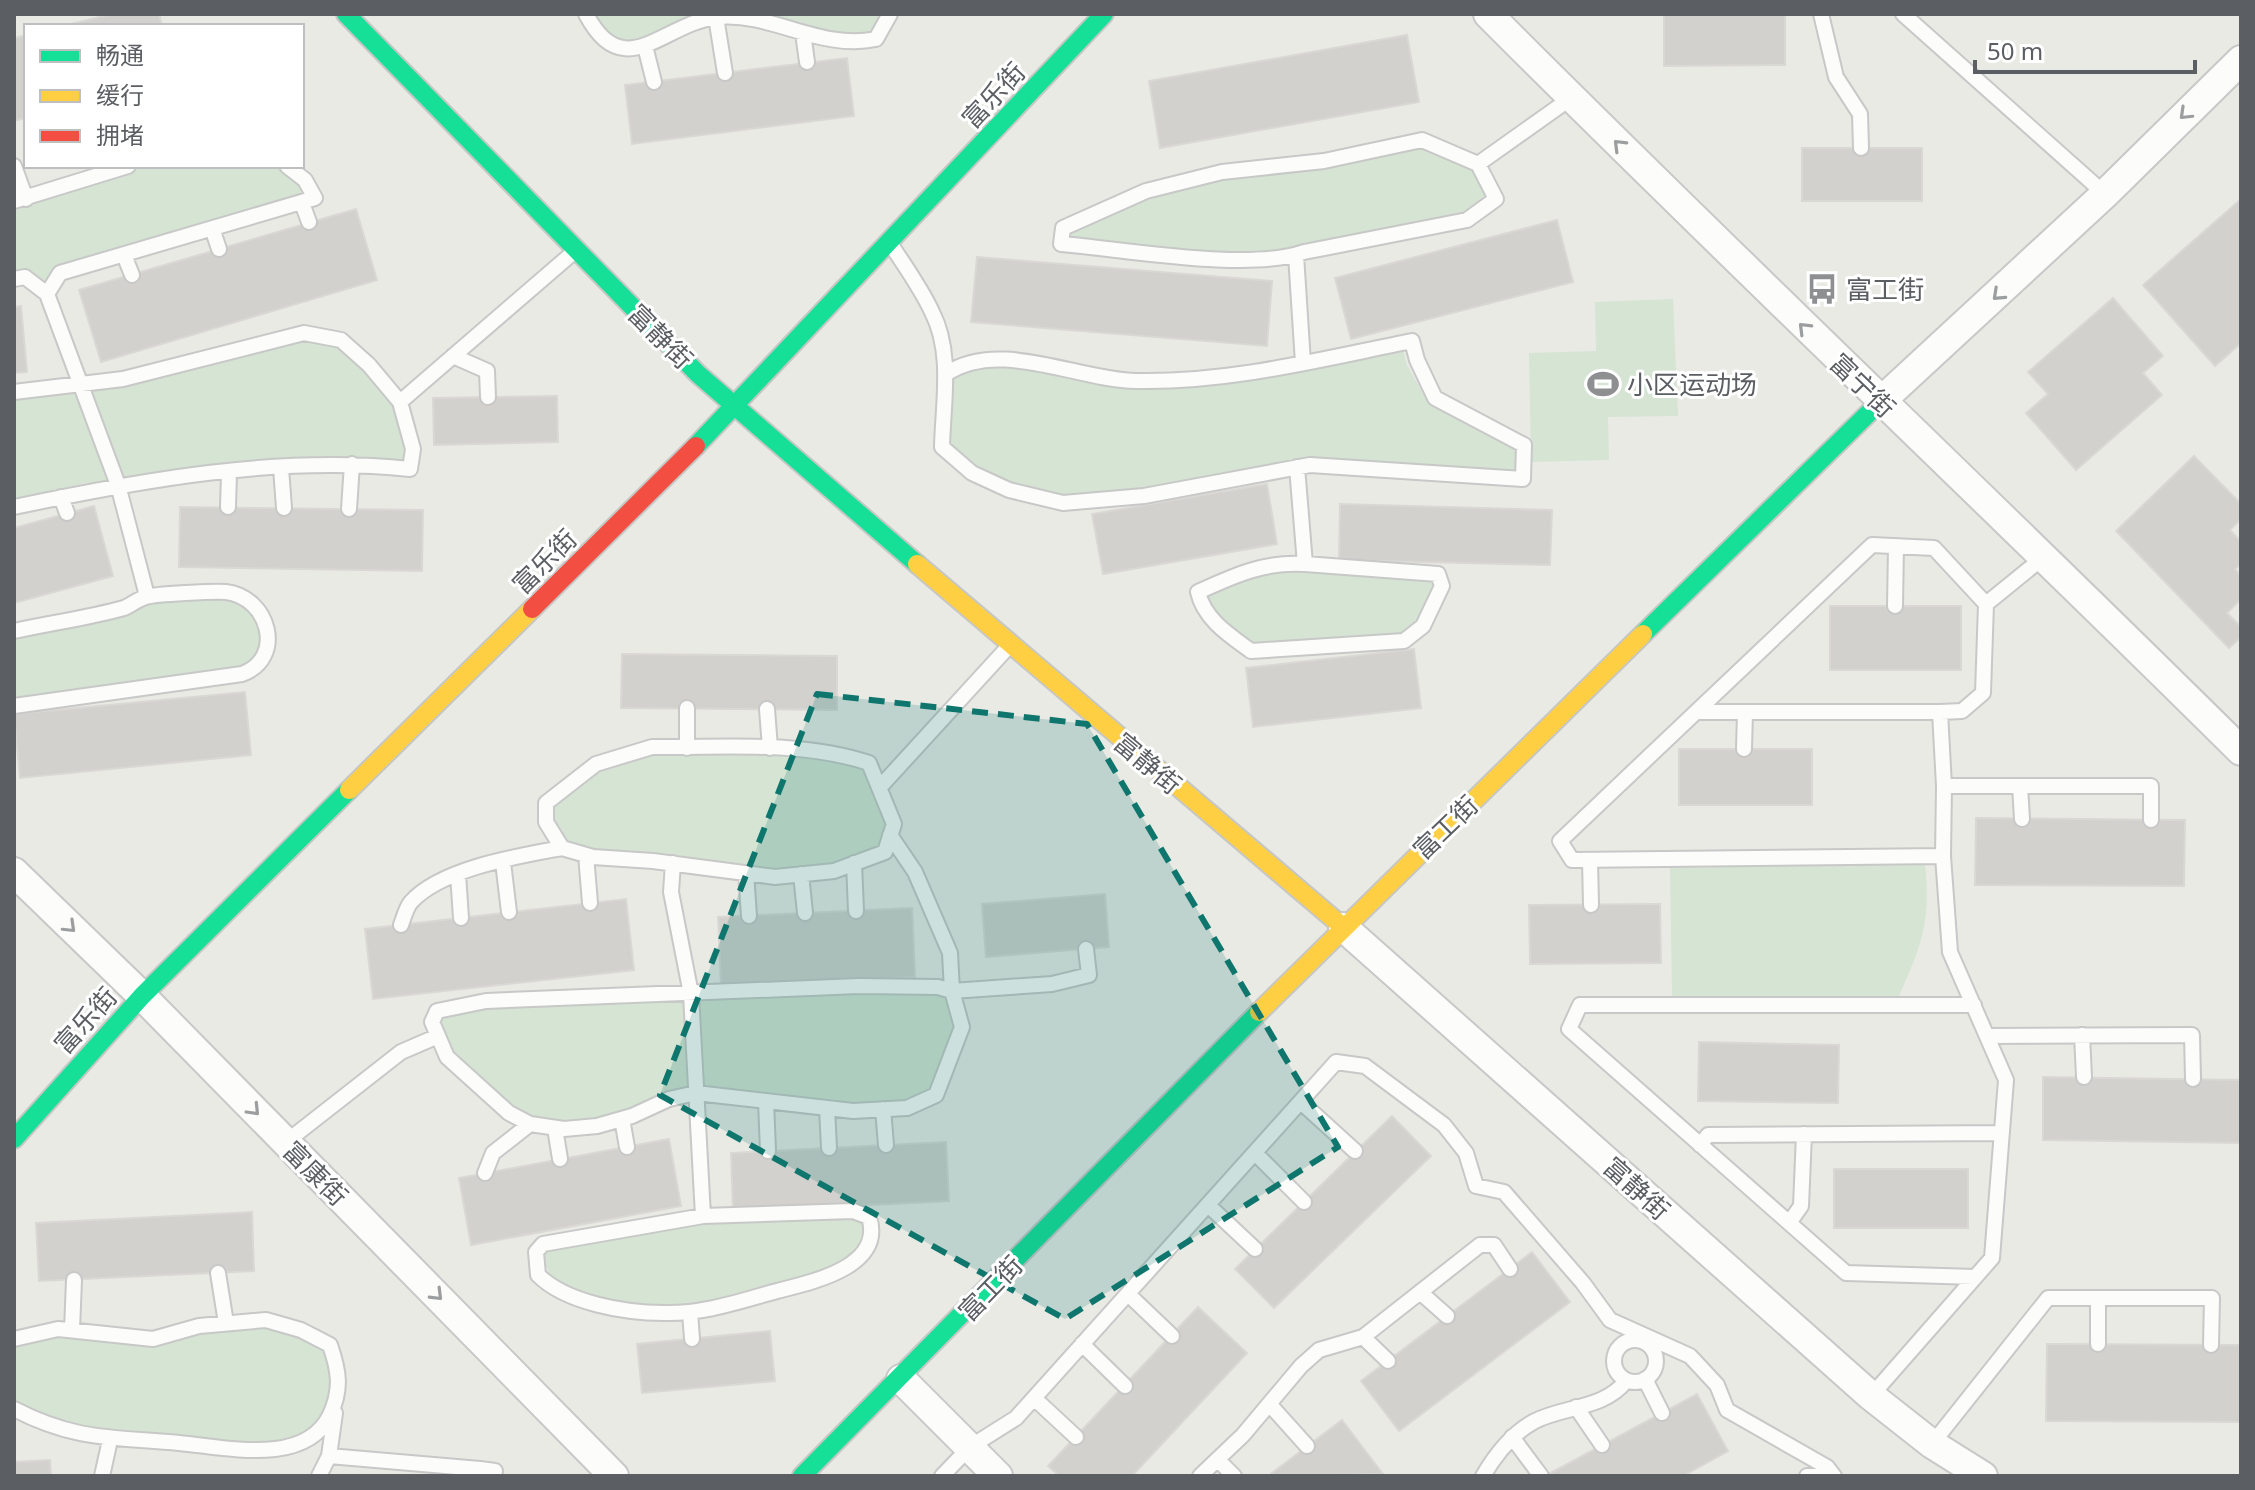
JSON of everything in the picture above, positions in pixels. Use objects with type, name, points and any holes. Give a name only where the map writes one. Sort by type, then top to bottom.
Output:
[{"type":"street","name":"富静街","points":[[346,14],[575,251],[735,407],[1343,927],[1871,1396],[1932,1444],[1983,1476]]},
{"type":"street","name":"富乐街","points":[[14,1139],[142,996],[735,407],[1104,14]]},
{"type":"street","name":"富宁街","points":[[1488,14],[1880,402],[2045,556],[2241,751]]},
{"type":"street","name":"富工街","points":[[802,1476],[901,1379],[1343,927],[1880,402],[2105,194],[2241,60]]},
{"type":"street","name":"富康街","points":[[14,872],[142,996],[614,1476]]},
{"type":"street","points":[[901,1379],[998,1476]]},
{"type":"lane","points":[[586,14],[598,37],[617,49],[645,46],[716,17],[738,16],[853,44],[876,39],[890,14]]},
{"type":"lane","points":[[1821,14],[1836,77],[1860,114],[1861,148]]},
{"type":"lane","points":[[1903,14],[2105,194]]},
{"type":"lane","points":[[716,17],[725,73]]},
{"type":"lane","points":[[803,33],[807,62]]},
{"type":"lane","points":[[645,46],[654,82]]},
{"type":"lane","points":[[1478,164],[1571,98]]},
{"type":"lane","points":[[1422,140],[1478,164],[1496,199],[1467,220],[1296,255],[1282,260],[1198,257],[1061,244],[1063,228],[1146,191],[1222,172],[1324,161],[1422,140]]},
{"type":"lane","points":[[14,166],[20,200],[122,168]]},
{"type":"lane","points":[[47,294],[60,273],[213,231],[315,198],[305,180],[290,168]]},
{"type":"lane","points":[[302,203],[309,222]]},
{"type":"lane","points":[[213,231],[219,249]]},
{"type":"lane","points":[[890,242],[933,312],[942,338],[946,374],[942,447],[972,473],[1009,490],[1063,503],[1144,496],[1297,467],[1377,468],[1523,479],[1524,445],[1435,398],[1417,360],[1412,341],[1303,363],[1198,378],[1134,381],[1006,360],[963,362],[946,374]]},
{"type":"lane","points":[[400,402],[575,251]]},
{"type":"lane","points":[[124,255],[132,275]]},
{"type":"lane","points":[[1296,255],[1303,363]]},
{"type":"lane","points":[[14,279],[25,277],[47,294],[118,485],[147,596]]},
{"type":"lane","points":[[14,392],[123,379],[304,333],[341,340],[369,365],[400,402],[413,449],[410,469],[352,464],[281,468],[118,485],[14,507]]},
{"type":"lane","points":[[453,356],[487,371],[488,397]]},
{"type":"lane","points":[[349,509],[352,464]]},
{"type":"lane","points":[[1297,467],[1305,564]]},
{"type":"lane","points":[[281,468],[284,508]]},
{"type":"lane","points":[[228,507],[229,473]]},
{"type":"lane","points":[[61,497],[67,513]]},
{"type":"lane","points":[[1700,712],[1962,711],[1983,693],[1986,604],[1934,548],[1872,545],[1700,712],[1560,841],[1572,860],[1943,856]]},
{"type":"lane","points":[[1895,606],[1896,546]]},
{"type":"lane","points":[[1986,604],[2045,556]]},
{"type":"lane","points":[[1287,563],[1305,564],[1438,574],[1442,586],[1423,626],[1404,641],[1372,648],[1285,656],[1251,651],[1202,610],[1198,592],[1244,571],[1287,563]]},
{"type":"lane","points":[[14,631],[126,607],[147,596],[223,591],[239,595],[252,603],[268,628],[268,653],[256,669],[172,691],[67,704],[14,706]]},
{"type":"lane","points":[[880,787],[1010,645]]},
{"type":"lane","points":[[687,708],[687,748]]},
{"type":"lane","points":[[767,709],[770,748]]},
{"type":"lane","points":[[1744,749],[1745,712]]},
{"type":"lane","points":[[1871,1396],[1992,1258],[2006,1080],[1950,952],[1943,856],[1944,786],[1940,712]]},
{"type":"lane","points":[[401,925],[409,904],[432,885],[458,874],[562,848],[586,855],[775,877],[834,871],[885,852],[894,824],[869,763],[834,751],[652,747],[596,764],[568,782],[546,803],[546,822],[562,848]]},
{"type":"lane","points":[[1944,786],[2151,786],[2151,820]]},
{"type":"lane","points":[[2020,786],[2022,819]]},
{"type":"lane","points":[[890,835],[915,872],[950,953],[952,991],[962,1027],[936,1095],[907,1108],[883,1109],[827,1108],[696,1093],[669,1099],[597,1126],[555,1128],[530,1124],[509,1113],[447,1057],[432,1022],[437,1011],[448,1007],[545,997],[859,986],[938,987],[952,991],[1052,984],[1089,975],[1086,949]]},
{"type":"lane","points":[[586,855],[590,903]]},
{"type":"lane","points":[[1590,860],[1591,905]]},
{"type":"lane","points":[[503,862],[509,912]]},
{"type":"lane","points":[[673,863],[671,892],[691,994],[703,1216]]},
{"type":"lane","points":[[854,863],[856,911]]},
{"type":"lane","points":[[746,873],[749,916]]},
{"type":"lane","points":[[458,874],[461,918]]},
{"type":"lane","points":[[801,874],[805,913]]},
{"type":"lane","points":[[1974,1005],[1580,1005],[1569,1029],[1846,1273],[1975,1277]]},
{"type":"lane","points":[[2082,1035],[2084,1077]]},
{"type":"lane","points":[[1987,1036],[2192,1035],[2193,1079]]},
{"type":"lane","points":[[286,1142],[401,1052],[438,1036]]},
{"type":"lane","points":[[942,1476],[970,1447],[1016,1418],[1336,1062],[1365,1066],[1444,1125],[1466,1153],[1476,1186],[1504,1192],[1583,1283],[1610,1320],[1690,1356],[1717,1385],[1727,1410],[1827,1467],[1834,1476]]},
{"type":"lane","points":[[766,1101],[768,1151]]},
{"type":"lane","points":[[1301,1102],[1355,1151]]},
{"type":"lane","points":[[827,1108],[829,1148]]},
{"type":"lane","points":[[883,1109],[886,1145]]},
{"type":"lane","points":[[622,1119],[627,1147]]},
{"type":"lane","points":[[485,1173],[493,1153],[530,1124]]},
{"type":"lane","points":[[555,1128],[560,1159]]},
{"type":"lane","points":[[1700,1145],[1708,1135],[2002,1133]]},
{"type":"lane","points":[[1789,1223],[1801,1206],[1804,1134]]},
{"type":"lane","points":[[1255,1153],[1304,1202]]},
{"type":"lane","points":[[1208,1205],[1255,1249]]},
{"type":"lane","points":[[853,1211],[869,1217],[873,1229],[869,1245],[829,1277],[724,1307],[690,1312],[634,1310],[576,1297],[551,1288],[538,1275],[535,1261],[543,1244],[703,1216],[853,1211]]},
{"type":"lane","points":[[1200,1476],[1271,1406],[1301,1366],[1319,1350],[1363,1337],[1480,1245],[1494,1245],[1510,1269]]},
{"type":"lane","points":[[218,1273],[226,1323]]},
{"type":"lane","points":[[72,1330],[74,1280]]},
{"type":"lane","points":[[1420,1292],[1447,1316]]},
{"type":"lane","points":[[1128,1294],[1172,1336]]},
{"type":"lane","points":[[1932,1444],[2048,1298],[2212,1298],[2211,1345]]},
{"type":"lane","points":[[2098,1298],[2098,1344]]},
{"type":"lane","points":[[690,1312],[692,1339]]},
{"type":"lane","points":[[14,1339],[58,1329],[153,1339],[226,1323],[266,1320],[301,1330],[330,1345],[340,1373],[329,1456],[319,1476]]},
{"type":"lane","points":[[1363,1337],[1388,1361]]},
{"type":"lane","points":[[1483,1476],[1512,1437],[1535,1421],[1606,1399],[1626,1381],[1645,1379],[1654,1371],[1656,1358],[1651,1347],[1632,1342],[1620,1346],[1615,1354],[1615,1369],[1626,1381]]},
{"type":"lane","points":[[1082,1344],[1125,1386]]},
{"type":"lane","points":[[1645,1379],[1662,1413]]},
{"type":"lane","points":[[1034,1398],[1076,1437]]},
{"type":"lane","points":[[14,1409],[47,1426],[110,1440],[256,1450],[284,1448],[311,1439],[326,1424],[337,1400]]},
{"type":"lane","points":[[1271,1406],[1307,1446]]},
{"type":"lane","points":[[1576,1407],[1602,1445]]},
{"type":"lane","points":[[1512,1437],[1541,1476]]},
{"type":"lane","points":[[102,1476],[110,1440]]},
{"type":"lane","points":[[329,1456],[495,1471],[494,1476]]},
{"type":"lane","points":[[380,1476],[382,1460]]},
{"type":"lane","points":[[1218,1460],[1234,1476]]},
{"type":"lane","points":[[1807,1476],[1827,1476]]},
{"type":"highlighted area","points":[[817,694],[1087,724],[1338,1147],[1065,1319],[660,1095]]},
{"type":"green space","points":[[591,14],[709,14],[671,33],[642,43],[628,44],[603,36]]},
{"type":"green space","points":[[743,14],[886,14],[874,36],[855,40]]},
{"type":"green space","points":[[1420,143],[1475,165],[1491,198],[1467,216],[1283,257],[1064,242],[1065,229],[1146,195],[1222,174]]},
{"type":"green space","points":[[135,168],[283,168],[298,179],[308,195],[123,252],[47,287],[14,274],[14,204]]},
{"type":"green space","name":"小区运动场","points":[[1673,299],[1678,416],[1608,417],[1609,460],[1531,462],[1529,353],[1596,351],[1595,302]]},
{"type":"green space","points":[[306,337],[343,346],[379,383],[404,431],[405,463],[123,479],[86,388]]},
{"type":"green space","points":[[1403,349],[1407,365],[1428,402],[1520,450],[1517,473],[1308,461],[1144,490],[1064,495],[1014,487],[974,466],[947,444],[954,377],[975,367],[1004,364],[1074,379],[1134,385]]},
{"type":"green space","points":[[76,389],[112,482],[86,483],[14,500],[14,397]]},
{"type":"green space","points":[[1288,565],[1436,576],[1440,586],[1422,624],[1403,638],[1252,648],[1205,608],[1202,594]]},
{"type":"green space","points":[[149,598],[240,599],[266,630],[254,666],[14,703],[14,634]]},
{"type":"green space","points":[[652,750],[803,751],[866,766],[890,822],[881,850],[832,869],[775,875],[564,847],[549,821],[549,803],[598,766]]},
{"type":"green space","points":[[1925,864],[1927,902],[1923,932],[1899,996],[1672,996],[1670,868]]},
{"type":"green space","points":[[857,988],[950,993],[959,1029],[934,1093],[906,1102],[848,1107],[788,1102],[701,1088],[694,997]]},
{"type":"green space","points":[[685,1000],[692,1090],[650,1101],[598,1123],[532,1120],[512,1108],[449,1056],[435,1022],[441,1014],[487,1006]]},
{"type":"green space","points":[[825,1216],[866,1218],[869,1229],[857,1251],[843,1262],[797,1283],[711,1305],[653,1310],[610,1302],[554,1285],[543,1259],[548,1247],[697,1221]]},
{"type":"green space","points":[[261,1325],[294,1334],[317,1345],[332,1362],[335,1376],[330,1403],[312,1427],[288,1441],[269,1444],[208,1443],[100,1430],[52,1420],[14,1399],[14,1346],[56,1334],[161,1346],[183,1338]]},
{"type":"building","points":[[112,14],[159,14],[162,24],[71,24]]},
{"type":"building","points":[[1664,14],[1785,14],[1785,65],[1664,66]]},
{"type":"building","points":[[1407,35],[1419,102],[1160,148],[1149,81]]},
{"type":"building","points":[[24,36],[24,118],[14,121],[14,38]]},
{"type":"building","points":[[847,58],[854,116],[632,144],[625,85]]},
{"type":"building","points":[[1802,148],[1922,148],[1922,201],[1802,201]]},
{"type":"building","points":[[2241,199],[2241,343],[2215,366],[2143,285]]},
{"type":"building","points":[[356,209],[377,280],[101,362],[79,290]]},
{"type":"building","points":[[1557,220],[1573,282],[1351,339],[1335,278]]},
{"type":"building","points":[[977,257],[1272,281],[1267,346],[971,322]]},
{"type":"building","points":[[2113,298],[2163,356],[2143,373],[2162,395],[2076,470],[2026,413],[2048,394],[2028,372]]},
{"type":"building","points":[[21,306],[27,372],[14,373],[14,307]]},
{"type":"building","points":[[557,396],[558,442],[434,445],[433,398]]},
{"type":"building","points":[[2194,456],[2241,504],[2241,519],[2230,530],[2241,542],[2241,564],[2235,569],[2241,576],[2241,599],[2227,613],[2241,627],[2241,637],[2229,648],[2116,531]]},
{"type":"building","points":[[1267,484],[1277,544],[1103,574],[1092,514]]},
{"type":"building","points":[[1340,504],[1552,510],[1550,565],[1339,560]]},
{"type":"building","points":[[94,506],[113,576],[14,603],[14,528]]},
{"type":"building","points":[[180,507],[423,510],[422,571],[179,567]]},
{"type":"building","points":[[1830,606],[1961,606],[1961,670],[1830,670]]},
{"type":"building","points":[[1414,649],[1421,708],[1253,727],[1246,668]]},
{"type":"building","points":[[622,654],[837,656],[837,710],[621,708]]},
{"type":"building","points":[[245,692],[251,755],[20,778],[14,714]]},
{"type":"building","points":[[1679,749],[1812,749],[1812,805],[1679,805]]},
{"type":"building","points":[[1976,818],[2185,820],[2184,886],[1975,885]]},
{"type":"building","points":[[1105,894],[1109,947],[986,957],[982,904]]},
{"type":"building","points":[[626,899],[634,970],[373,999],[365,929]]},
{"type":"building","points":[[1660,904],[1661,963],[1530,964],[1529,905]]},
{"type":"building","points":[[912,908],[915,977],[721,985],[718,917]]},
{"type":"building","points":[[1699,1042],[1839,1045],[1838,1103],[1698,1101]]},
{"type":"building","points":[[2043,1077],[2241,1080],[2241,1143],[2043,1140]]},
{"type":"building","points":[[1392,1116],[1431,1156],[1274,1308],[1235,1269]]},
{"type":"building","points":[[669,1139],[681,1206],[471,1245],[459,1178]]},
{"type":"building","points":[[946,1142],[949,1201],[733,1212],[731,1153]]},
{"type":"building","points":[[1834,1169],[1968,1169],[1968,1228],[1834,1228]]},
{"type":"building","points":[[252,1212],[254,1271],[39,1281],[36,1223]]},
{"type":"building","points":[[1532,1252],[1570,1302],[1399,1431],[1361,1381]]},
{"type":"building","points":[[1198,1307],[1247,1353],[1132,1476],[1059,1476],[1048,1466]]},
{"type":"building","points":[[770,1331],[775,1381],[642,1393],[637,1344]]},
{"type":"building","points":[[2047,1344],[2241,1345],[2241,1422],[2046,1421]]},
{"type":"building","points":[[1697,1394],[1728,1451],[1683,1476],[1545,1476]]},
{"type":"building","points":[[1342,1420],[1383,1474],[1268,1476]]},
{"type":"building","points":[[50,1460],[51,1476],[14,1476],[14,1462]]},
{"type":"traffic: fast","points":[[346,14],[698,374],[917,564]]},
{"type":"traffic: fast","points":[[696,446],[1104,14]]},
{"type":"traffic: fast","points":[[1643,634],[1880,402]]},
{"type":"traffic: fast","points":[[14,1139],[142,996],[349,790]]},
{"type":"traffic: fast","points":[[802,1476],[1259,1012]]},
{"type":"traffic: slow","points":[[917,564],[1343,927]]},
{"type":"traffic: slow","points":[[349,790],[532,609]]},
{"type":"traffic: slow","points":[[1259,1012],[1643,634]]},
{"type":"traffic: jam","points":[[532,609],[696,446]]},
{"type":"place","name":"富工街","points":[[1822,289]]},
{"type":"place","name":"小区运动场","points":[[1603,384]]}]
